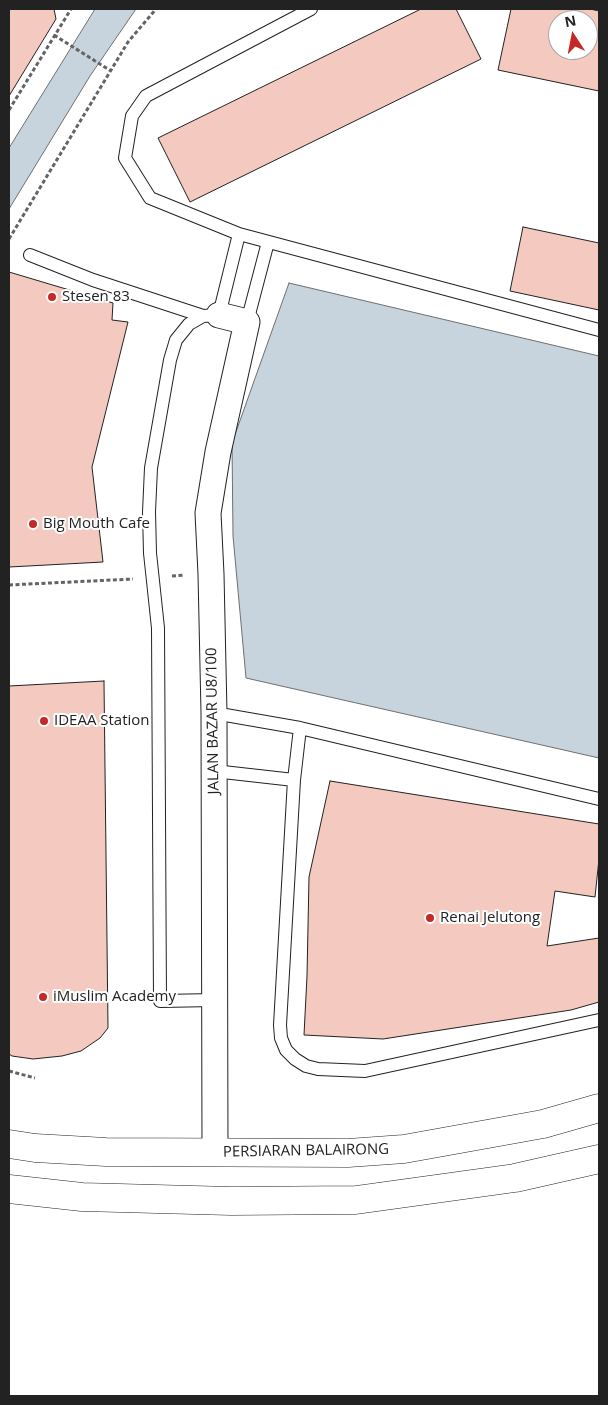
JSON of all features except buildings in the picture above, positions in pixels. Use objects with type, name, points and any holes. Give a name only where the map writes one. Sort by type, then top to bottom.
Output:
[{"type":"street","points":[[211,316],[247,322]]},
{"type":"street","name":"JALAN BAZAR U8/100","points":[[215,1152],[214,713],[208,512],[218,452],[247,322]]},
{"type":"street","name":"PERSIARAN BALAIRONG","points":[[9,1144],[35,1148],[106,1152],[348,1153],[404,1149],[543,1124],[599,1108]]},
{"type":"street","points":[[9,1189],[92,1198],[231,1201],[356,1200],[515,1178],[599,1159]]},
{"type":"lane","points":[[311,9],[146,96],[132,116],[125,158],[150,198],[239,234],[599,330]]},
{"type":"lane","points":[[211,316],[239,234]]},
{"type":"lane","points":[[247,322],[268,242]]},
{"type":"lane","points":[[30,255],[93,280],[211,316]]},
{"type":"lane","points":[[211,316],[189,324],[176,340],[170,360],[151,468],[149,512],[150,553],[158,628],[160,1001],[215,1000]]},
{"type":"lane","points":[[214,713],[300,728],[599,799]]},
{"type":"lane","points":[[300,728],[294,780],[280,1026],[281,1038],[286,1050],[295,1059],[306,1066],[365,1071],[599,1020]]},
{"type":"lane","points":[[214,771],[294,780]]},
{"type":"path","points":[[9,110],[71,9]]},
{"type":"path","points":[[9,239],[128,42],[156,9]]},
{"type":"path","points":[[54,35],[111,71]]},
{"type":"path","points":[[9,585],[211,574]]},
{"type":"path","points":[[9,1071],[35,1078]]},
{"type":"shaded area","points":[[95,9],[136,9],[90,76],[9,209],[9,148]]},
{"type":"shaded area","points":[[289,283],[599,356],[599,758],[246,678],[233,536],[232,443]]},
{"type":"place","name":"Stesen 83","points":[[52,297]]},
{"type":"place","name":"Big Mouth Cafe","points":[[33,524]]},
{"type":"place","name":"IDEAA Station","points":[[44,721]]},
{"type":"place","name":"Renai Jelutong","points":[[430,918]]},
{"type":"place","name":"iMuslim Academy","points":[[43,997]]}]
